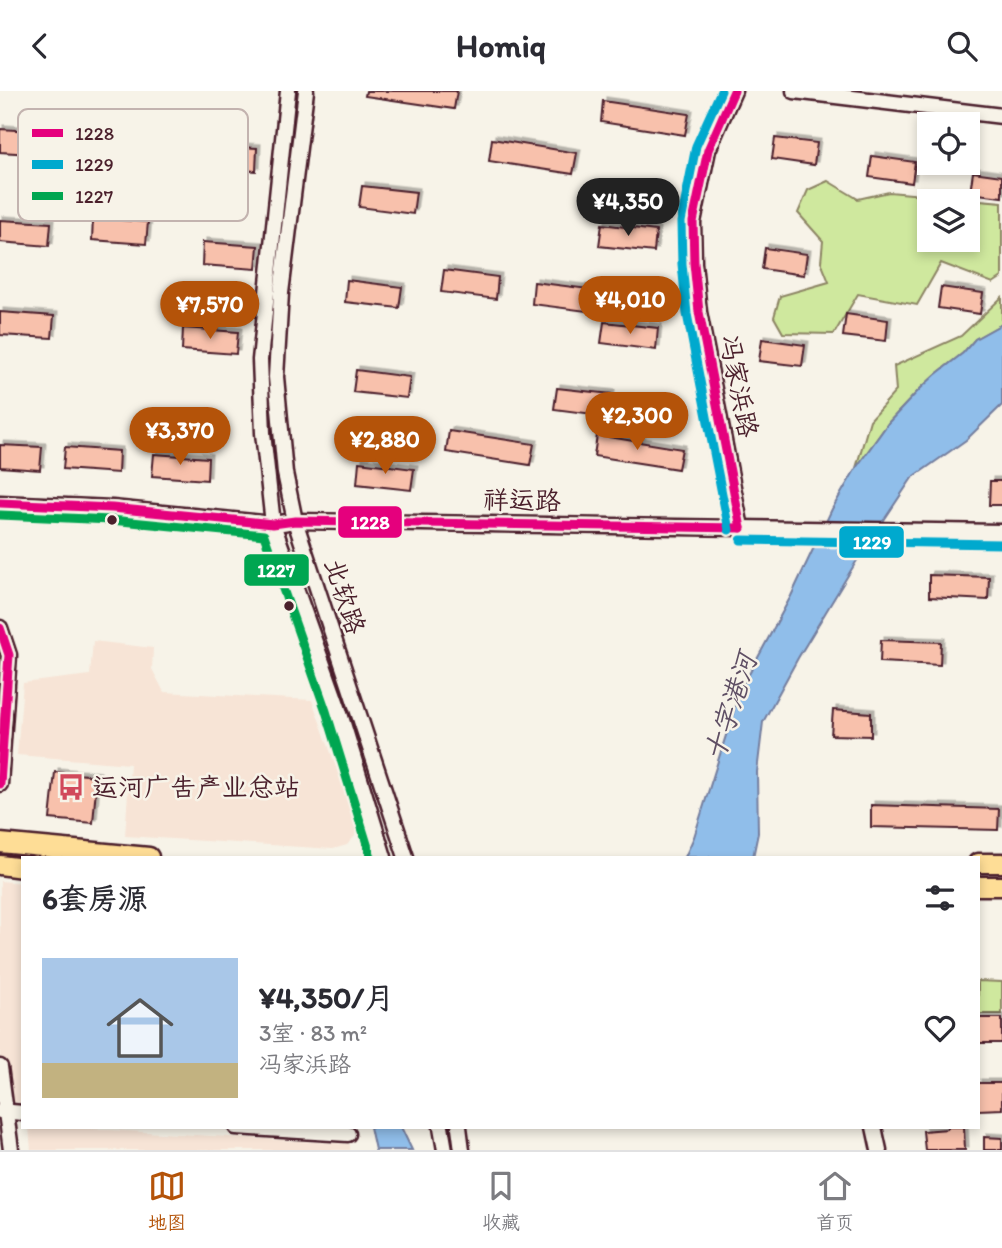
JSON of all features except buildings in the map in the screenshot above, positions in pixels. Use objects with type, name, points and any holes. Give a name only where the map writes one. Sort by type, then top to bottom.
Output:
[{"type":"main road","points":[[0,843],[138,856]]},
{"type":"main road","points":[[980,863],[1002,863]]},
{"type":"main road","points":[[0,865],[21,868]]},
{"type":"main road","points":[[980,886],[1002,886]]},
{"type":"street","name":"北软路","points":[[288,91],[260,360],[263,433],[273,524],[338,708],[384,856]]},
{"type":"street","name":"北软路","points":[[306,91],[281,293],[276,377],[285,473],[295,521],[406,856]]},
{"type":"street","name":"冯家浜路","points":[[734,91],[708,150],[692,222],[699,312],[741,528]]},
{"type":"street","points":[[794,91],[1002,116]]},
{"type":"street","name":"祥运路","points":[[0,503],[112,508],[273,524],[295,521],[1002,532]]},
{"type":"street","points":[[0,628],[9,655],[0,784]]},
{"type":"street","points":[[0,1066],[3,1111],[11,1150]]},
{"type":"street","points":[[3,1111],[21,1113]]},
{"type":"street","points":[[264,1129],[348,1135]]},
{"type":"street","points":[[441,1129],[445,1150]]},
{"type":"street","points":[[459,1129],[462,1150]]},
{"type":"street","points":[[874,1129],[879,1150]]},
{"type":"shaded area","points":[[93,641],[153,648],[152,669],[164,692],[312,700],[356,823],[355,836],[347,845],[333,849],[125,836],[130,764],[17,755],[23,683],[90,675]]},
{"type":"shaded area","points":[[0,881],[21,883],[21,1103],[0,1101]]},
{"type":"shaded area","points":[[29,1129],[92,1129],[350,1144],[350,1150],[31,1150]]},
{"type":"green space","points":[[828,181],[858,199],[889,192],[917,194],[917,252],[980,252],[980,200],[1002,202],[1002,277],[993,283],[941,263],[917,305],[858,294],[834,334],[783,333],[774,317],[780,296],[829,282],[821,262],[823,241],[798,213],[808,190]]},
{"type":"green space","points":[[1002,297],[1002,324],[975,339],[963,353],[920,389],[889,422],[856,468],[870,420],[896,391],[894,366],[961,336]]},
{"type":"green space","points":[[980,981],[1002,982],[1002,1014],[980,1014]]},
{"type":"water","points":[[1002,324],[1002,405],[966,440],[912,478],[856,562],[798,658],[763,722],[757,772],[758,833],[753,856],[685,856],[694,837],[740,691],[791,596],[832,509],[856,468],[889,422],[920,389],[963,353],[975,339]]},
{"type":"water","points":[[370,1129],[402,1129],[412,1150],[375,1150]]},
{"type":"transit line","name":"1229","points":[[721,91],[696,146],[681,222],[687,314],[729,530]]},
{"type":"transit line","name":"1228","points":[[734,91],[708,150],[693,222],[699,312],[741,528]]},
{"type":"transit line","name":"1228","points":[[0,503],[112,508],[273,524],[295,521],[741,528]]},
{"type":"transit line","name":"1227","points":[[0,515],[111,520],[264,535],[326,711],[371,856]]},
{"type":"transit line","name":"1229","points":[[741,540],[1002,544]]},
{"type":"transit line","name":"1228","points":[[0,628],[9,655],[0,784]]},
{"type":"place","name":"运河广告产业总站","points":[[71,787]]},
{"type":"water label","name":"十字港河","points":[[730,707]]}]
